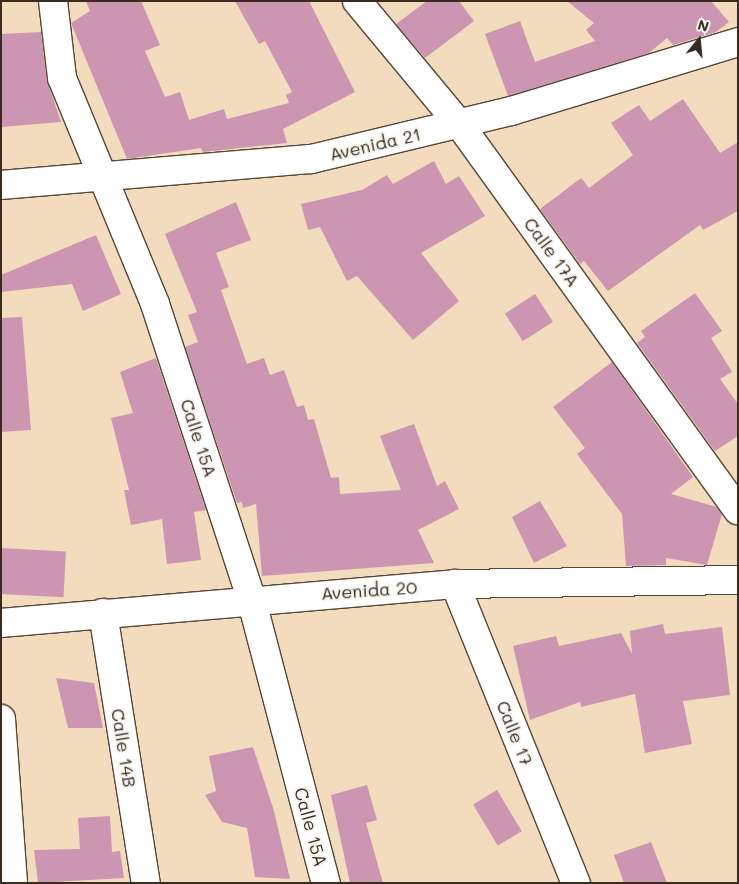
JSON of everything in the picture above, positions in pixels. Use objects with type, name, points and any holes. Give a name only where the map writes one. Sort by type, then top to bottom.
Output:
[{"type":"street","name":"Calle 15A","points":[[53,1],[62,78],[155,304],[250,598],[326,883]]},
{"type":"street","name":"Calle 17A","points":[[357,1],[460,125],[738,510]]},
{"type":"street","name":"Avenida 21","points":[[1,185],[310,159],[460,125],[738,42]]},
{"type":"street","name":"Avenida 20","points":[[1,623],[250,598],[455,584],[738,580]]},
{"type":"street","name":"Calle 17","points":[[455,584],[576,883]]},
{"type":"street","name":"Calle 14B","points":[[103,613],[146,883]]},
{"type":"street","points":[[1,719],[13,883]]},
{"type":"building","points":[[86,1],[141,1],[160,45],[145,51],[165,97],[180,92],[189,120],[224,109],[227,119],[289,103],[286,95],[292,92],[265,41],[259,44],[235,1],[309,1],[355,92],[283,129],[287,143],[203,152],[201,148],[127,159],[71,23],[90,11]]},
{"type":"building","points":[[427,1],[459,1],[474,21],[425,58],[396,24]]},
{"type":"building","points":[[567,1],[711,1],[729,22],[716,32],[673,45],[667,38],[649,53],[508,96],[485,34],[520,21],[535,62],[595,41],[586,30],[594,23]]},
{"type":"building","points":[[41,32],[47,80],[61,122],[2,127],[1,34]]},
{"type":"building","points":[[683,99],[720,153],[738,142],[738,211],[703,230],[700,225],[608,291],[584,261],[580,264],[540,209],[581,178],[589,188],[633,155],[611,123],[639,105],[650,121]]},
{"type":"building","points":[[434,161],[446,184],[459,176],[485,216],[421,253],[459,301],[413,340],[357,276],[347,281],[320,227],[308,230],[301,204],[362,190],[387,175],[393,184]]},
{"type":"building","points":[[236,202],[251,240],[216,253],[229,287],[221,290],[247,364],[264,358],[270,375],[284,370],[297,407],[304,405],[308,420],[314,419],[331,478],[339,477],[340,494],[401,490],[380,436],[414,424],[437,486],[445,481],[459,509],[418,530],[434,563],[262,576],[256,504],[243,508],[242,502],[237,503],[185,347],[198,342],[188,315],[197,312],[165,234]]},
{"type":"building","points":[[96,235],[121,294],[83,311],[72,284],[1,292],[1,275]]},
{"type":"building","points":[[695,293],[722,331],[711,338],[732,372],[720,379],[738,404],[738,436],[715,451],[637,343],[645,337],[641,331]]},
{"type":"building","points":[[535,294],[553,322],[523,341],[505,314]]},
{"type":"building","points":[[22,317],[31,430],[1,432],[1,318]]},
{"type":"building","points":[[156,358],[206,510],[194,512],[201,560],[167,564],[162,519],[131,525],[124,490],[129,490],[111,418],[133,413],[120,372]]},
{"type":"building","points":[[612,362],[693,477],[671,494],[717,507],[722,514],[707,565],[666,558],[666,565],[626,566],[622,514],[577,454],[585,448],[553,407]]},
{"type":"building","points":[[540,501],[567,546],[534,563],[512,517]]},
{"type":"building","points":[[1,548],[66,551],[64,597],[1,594]]},
{"type":"building","points":[[663,624],[665,634],[722,627],[730,695],[683,701],[692,744],[645,753],[635,694],[581,707],[580,702],[530,720],[513,646],[556,636],[559,646],[621,633],[632,654],[630,631]]},
{"type":"building","points":[[56,678],[94,683],[103,728],[68,728]]},
{"type":"building","points":[[253,747],[274,811],[290,879],[255,877],[247,828],[222,822],[205,795],[216,791],[209,756]]},
{"type":"building","points":[[367,785],[377,820],[366,823],[383,883],[350,883],[331,795]]},
{"type":"building","points":[[497,790],[522,831],[498,846],[473,804]]},
{"type":"building","points":[[110,816],[112,852],[120,851],[124,878],[38,883],[34,850],[80,849],[78,818]]},
{"type":"building","points":[[651,842],[667,883],[624,883],[614,855]]}]
